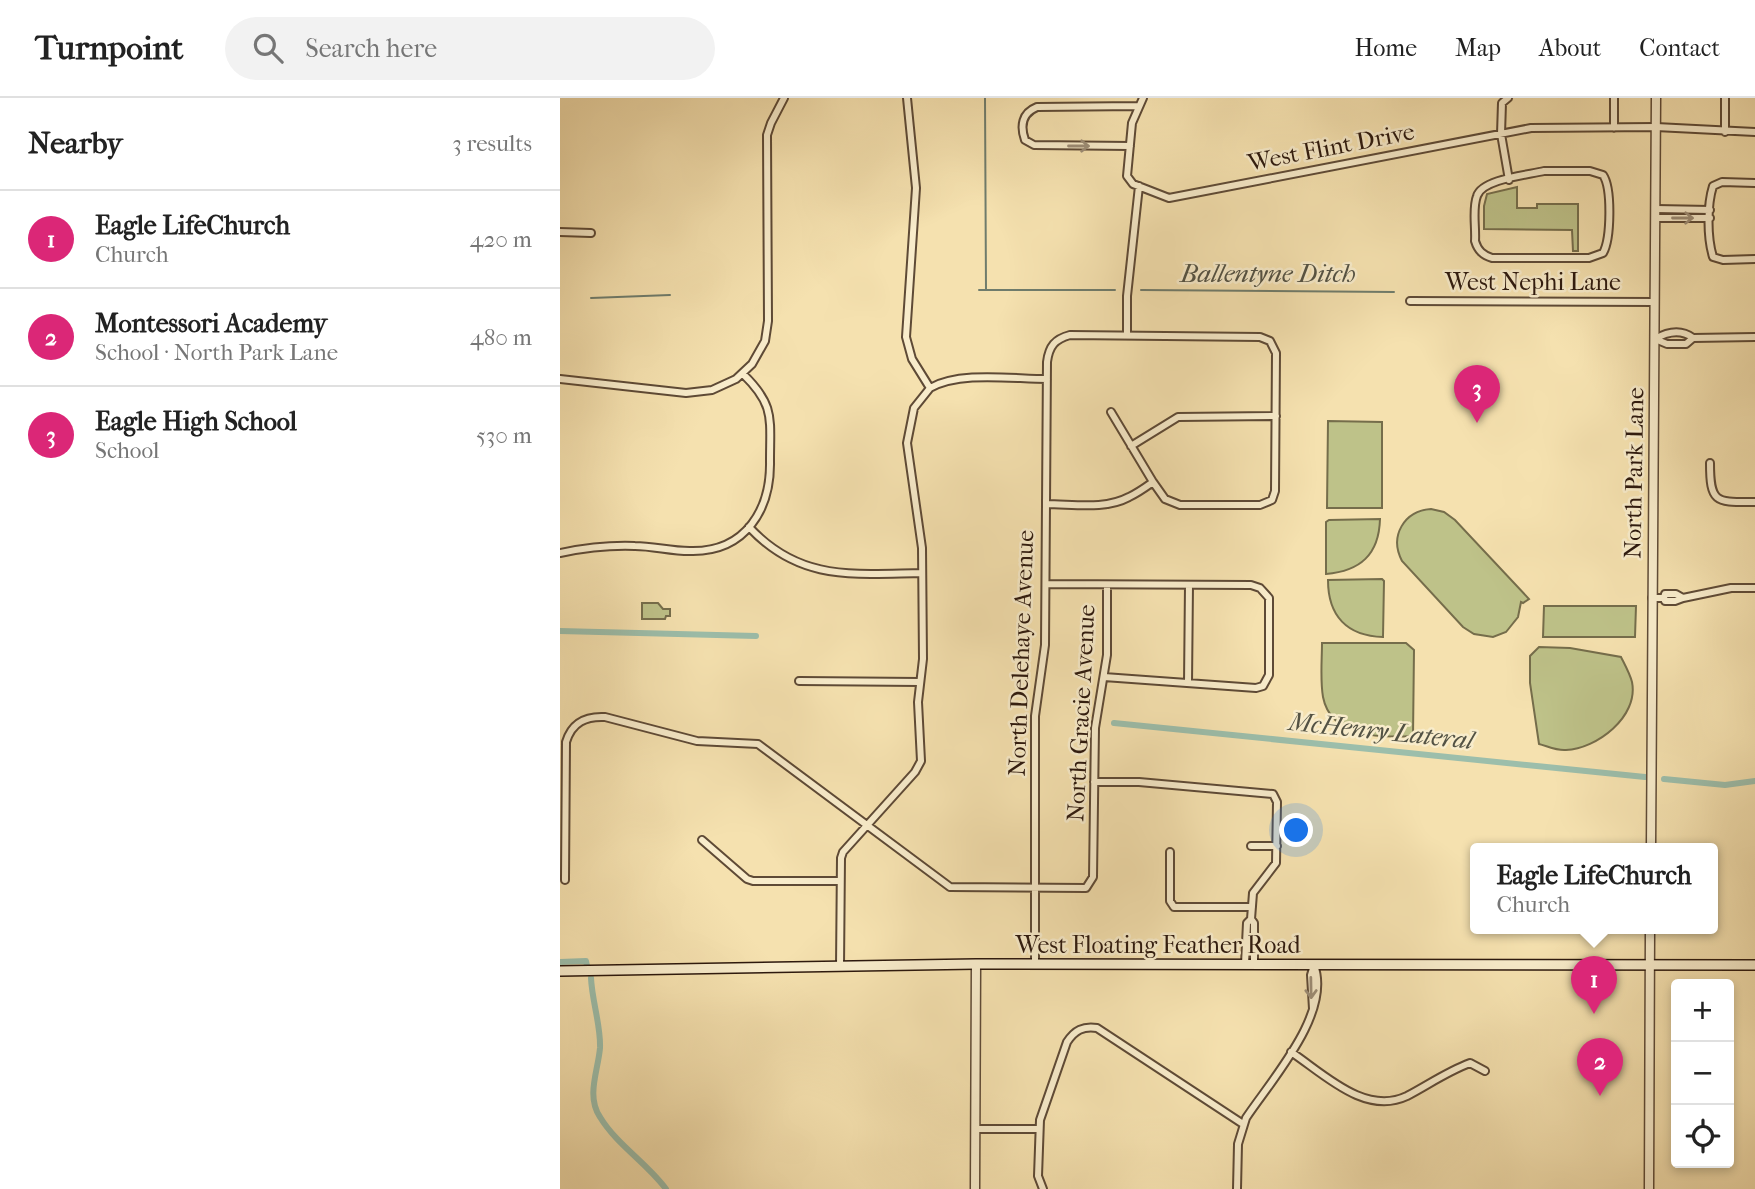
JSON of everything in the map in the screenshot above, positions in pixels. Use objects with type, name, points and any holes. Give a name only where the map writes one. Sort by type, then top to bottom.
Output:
[{"type":"main road","name":"West Floating Feather Road","points":[[560,971],[976,964],[1755,965]]},
{"type":"street","points":[[560,379],[693,393],[719,388],[743,374],[759,353],[768,328],[767,135],[784,98]]},
{"type":"street","points":[[908,98],[916,188],[905,330],[912,359],[930,388]]},
{"type":"street","points":[[1139,106],[1037,107],[1030,110],[1023,119],[1023,134],[1029,144],[1130,146],[1132,123],[1143,98]]},
{"type":"street","points":[[1508,98],[1502,103],[1501,134],[1509,180]]},
{"type":"street","points":[[1614,98],[1614,128]]},
{"type":"street","name":"North Park Lane","points":[[1651,843],[1656,98]]},
{"type":"street","points":[[1725,98],[1726,132]]},
{"type":"street","name":"West Flint Drive","points":[[1130,146],[1127,173],[1129,179],[1163,197],[1177,197],[1531,128],[1656,127],[1755,132]]},
{"type":"street","points":[[1590,171],[1603,175],[1608,186],[1608,239],[1603,253],[1589,258],[1492,258],[1481,252],[1475,241],[1476,201],[1480,189],[1490,183],[1509,180],[1544,172],[1590,171]]},
{"type":"street","points":[[1755,183],[1722,182],[1713,186],[1710,194],[1710,246],[1713,257],[1723,260],[1755,259]]},
{"type":"street","points":[[1111,412],[1165,499],[1180,505],[1259,505],[1272,500],[1275,491],[1276,353],[1270,341],[1260,337],[1127,335],[1127,296],[1139,186]]},
{"type":"street","points":[[1656,214],[1710,210]]},
{"type":"street","points":[[1656,214],[1710,218]]},
{"type":"street","points":[[560,232],[591,233]]},
{"type":"street","name":"West Nephi Lane","points":[[1410,301],[1655,302]]},
{"type":"street","points":[[1655,339],[1666,333],[1686,333],[1693,338],[1755,337]]},
{"type":"street","name":"North Delehaye Avenue","points":[[1035,964],[1035,716],[1045,645],[1048,351],[1060,338],[1070,335],[1127,335]]},
{"type":"street","points":[[1655,339],[1667,344],[1686,344],[1693,338]]},
{"type":"street","points":[[560,553],[616,546],[701,551],[727,544],[749,527],[764,505],[769,486],[770,418],[765,399],[743,374]]},
{"type":"street","points":[[840,966],[840,865],[843,852],[915,772],[920,761],[918,720],[923,659],[921,541],[907,443],[914,408],[930,388],[945,381],[1047,379]]},
{"type":"street","points":[[1131,446],[1178,417],[1276,416]]},
{"type":"street","points":[[1710,463],[1710,487],[1717,497],[1727,502],[1755,502]]},
{"type":"street","points":[[1046,504],[1102,505],[1129,497],[1153,482]]},
{"type":"street","points":[[749,527],[772,548],[806,566],[851,574],[922,573]]},
{"type":"street","points":[[1046,584],[1251,585],[1264,590],[1269,603],[1269,675],[1266,684],[1256,688],[1104,677]]},
{"type":"street","name":"North Gracie Avenue","points":[[1035,889],[1082,889],[1090,885],[1093,877],[1095,728],[1107,655],[1107,585]]},
{"type":"street","points":[[1188,683],[1189,585]]},
{"type":"street","points":[[1652,598],[1675,601],[1731,588],[1755,588]]},
{"type":"street","points":[[799,681],[920,682]]},
{"type":"street","points":[[565,880],[565,748],[568,735],[576,725],[587,718],[605,718],[697,741],[758,744],[950,887],[1035,889]]},
{"type":"street","points":[[1094,782],[1139,782],[1273,794],[1278,802],[1276,863],[1253,893],[1251,919],[1247,923],[1250,964]]},
{"type":"street","points":[[702,840],[747,879],[753,881],[840,881]]},
{"type":"street","points":[[1251,846],[1277,846]]},
{"type":"street","points":[[1170,852],[1171,905],[1252,907]]},
{"type":"street","points":[[1649,1189],[1650,934]]},
{"type":"street","points":[[975,1189],[976,964]]},
{"type":"street","points":[[1237,1189],[1238,1144],[1243,1124],[1308,1027],[1318,997],[1318,975],[1314,965]]},
{"type":"street","points":[[1042,1186],[1039,1129],[1042,1113],[1066,1042],[1081,1028],[1097,1028],[1243,1124]]},
{"type":"street","points":[[1291,1052],[1353,1094],[1377,1102],[1405,1097],[1470,1063],[1485,1071]]},
{"type":"street","points":[[975,1129],[1039,1129]]},
{"type":"green space","points":[[1517,187],[1517,208],[1537,208],[1537,204],[1578,204],[1578,251],[1573,251],[1572,230],[1484,229],[1487,194]]},
{"type":"green space","points":[[1328,421],[1382,422],[1382,508],[1327,508]]},
{"type":"green space","points":[[1431,509],[1444,512],[1455,520],[1529,599],[1521,602],[1518,617],[1506,632],[1493,637],[1474,634],[1463,627],[1402,561],[1397,543],[1402,526],[1413,514]]},
{"type":"green space","points":[[1380,519],[1376,542],[1365,559],[1349,569],[1326,574],[1326,522]]},
{"type":"green space","points":[[1382,579],[1383,637],[1359,633],[1342,622],[1332,604],[1328,580]]},
{"type":"green space","points":[[642,603],[658,603],[663,609],[670,609],[670,616],[665,619],[642,619]]},
{"type":"green space","points":[[1544,606],[1636,606],[1635,637],[1543,637]]},
{"type":"green space","points":[[1322,643],[1406,643],[1414,650],[1413,736],[1387,737],[1359,733],[1336,721],[1328,711],[1323,697]]},
{"type":"green space","points":[[1539,647],[1570,648],[1621,657],[1632,682],[1632,695],[1629,707],[1613,729],[1590,744],[1578,748],[1559,750],[1539,744],[1530,683],[1530,656]]},
{"type":"waterway","points":[[985,98],[986,289]]},
{"type":"waterway","name":"Ballentyne Ditch","points":[[979,290],[1115,290]]},
{"type":"waterway","name":"Ballentyne Ditch","points":[[1141,290],[1394,292]]},
{"type":"waterway","name":"Ballentyne Ditch","points":[[591,298],[670,295]]},
{"type":"waterway","name":"McHenry Lateral","points":[[560,631],[756,636]]},
{"type":"waterway","name":"McHenry Lateral","points":[[1114,723],[1645,777]]},
{"type":"waterway","name":"McHenry Lateral","points":[[1664,779],[1725,785],[1755,781]]},
{"type":"waterway","points":[[560,962],[586,961],[587,966]]},
{"type":"waterway","points":[[591,978],[600,1040],[593,1092],[596,1109],[607,1127],[666,1189]]},
{"type":"place","name":"Eagle High School","points":[[1477,423]]},
{"type":"place","name":"Eagle LifeChurch","points":[[1594,1014]]},
{"type":"place","name":"Montessori Academy","points":[[1600,1096]]}]
